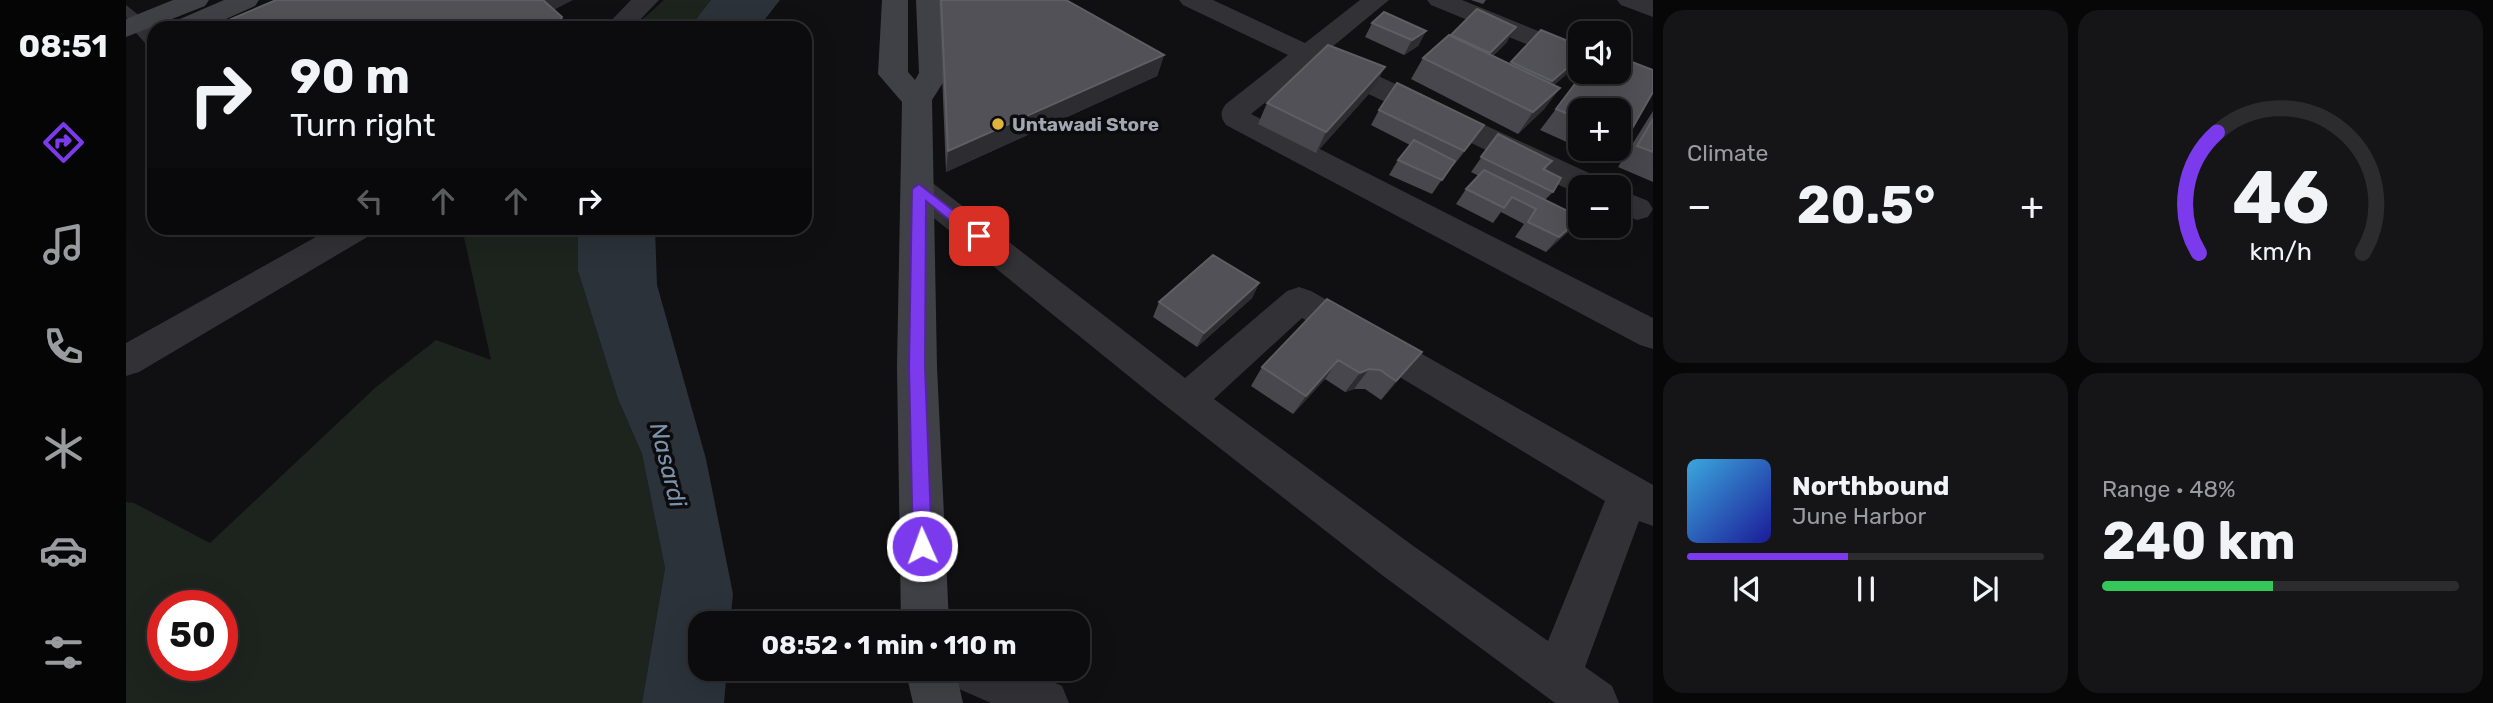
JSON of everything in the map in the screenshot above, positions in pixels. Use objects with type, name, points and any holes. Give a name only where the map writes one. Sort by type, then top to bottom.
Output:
[{"type":"main road","points":[[154,21],[196,0]]},
{"type":"main road","points":[[199,21],[246,0]]},
{"type":"main road","points":[[895,0],[893,74],[917,100]]},
{"type":"main road","points":[[925,611],[917,367],[917,100],[934,73],[929,0]]},
{"type":"main road","points":[[126,53],[140,28]]},
{"type":"main road","points":[[914,703],[919,681]]},
{"type":"main road","points":[[933,681],[938,703]]},
{"type":"street","points":[[624,21],[646,0]]},
{"type":"street","points":[[1192,0],[1568,176]]},
{"type":"street","points":[[1376,0],[1311,54],[1236,110],[1236,118],[1653,335]]},
{"type":"street","points":[[1440,0],[1568,53]]},
{"type":"street","points":[[1630,0],[1653,9]]},
{"type":"street","points":[[919,189],[1187,400],[1397,560],[1595,703]]},
{"type":"street","points":[[126,361],[339,235]]},
{"type":"street","points":[[1187,400],[1299,300],[1641,500],[1558,677]]},
{"type":"street","points":[[996,681],[1045,703]]},
{"type":"shaded area","points":[[664,0],[711,0],[694,21],[641,21]]},
{"type":"shaded area","points":[[464,235],[578,235],[578,271],[618,399],[642,454],[665,568],[642,703],[126,703],[126,502],[134,503],[210,543],[375,388],[436,340],[491,360]]},
{"type":"water","points":[[711,0],[780,0],[764,21],[694,21]]},
{"type":"water","name":"Nasardi","points":[[578,235],[655,235],[657,285],[706,459],[733,594],[731,611],[688,611],[688,681],[726,681],[724,703],[642,703],[665,568],[642,454],[618,399],[578,271]]},
{"type":"building","points":[[276,0],[543,0],[562,17],[560,21],[229,20]]},
{"type":"building","name":"Untawadi Store","points":[[941,0],[1066,0],[1164,55],[948,151]]},
{"type":"building","points":[[1477,9],[1516,27],[1490,53],[1451,35]]},
{"type":"building","points":[[1384,12],[1426,31],[1412,40],[1372,23]]},
{"type":"building","points":[[1541,30],[1568,41],[1568,67],[1552,81],[1511,62]]},
{"type":"building","points":[[1449,35],[1560,88],[1533,112],[1423,58]]},
{"type":"building","points":[[1328,45],[1385,67],[1326,132],[1267,103]]},
{"type":"building","points":[[1631,62],[1653,70],[1653,92],[1631,130],[1631,98],[1568,98],[1568,114],[1556,109],[1575,84],[1631,84]]},
{"type":"building","points":[[1397,83],[1484,125],[1464,151],[1379,110]]},
{"type":"building","points":[[1653,119],[1653,152],[1637,146]]},
{"type":"building","points":[[1498,134],[1552,161],[1543,169],[1561,178],[1553,192],[1481,157]]},
{"type":"building","points":[[1414,140],[1455,161],[1442,180],[1398,160]]},
{"type":"building","points":[[1484,170],[1568,211],[1568,229],[1559,237],[1528,222],[1536,209],[1512,197],[1504,208],[1466,189]]},
{"type":"building","points":[[1213,255],[1259,283],[1204,333],[1159,302]]},
{"type":"building","points":[[1327,299],[1422,352],[1396,381],[1380,370],[1369,369],[1360,373],[1338,360],[1306,396],[1262,367]]},
{"type":"place","name":"Untawadi Store","points":[[998,124]]},
{"type":"route","points":[[922,546],[917,367],[919,189],[979,236]]}]
